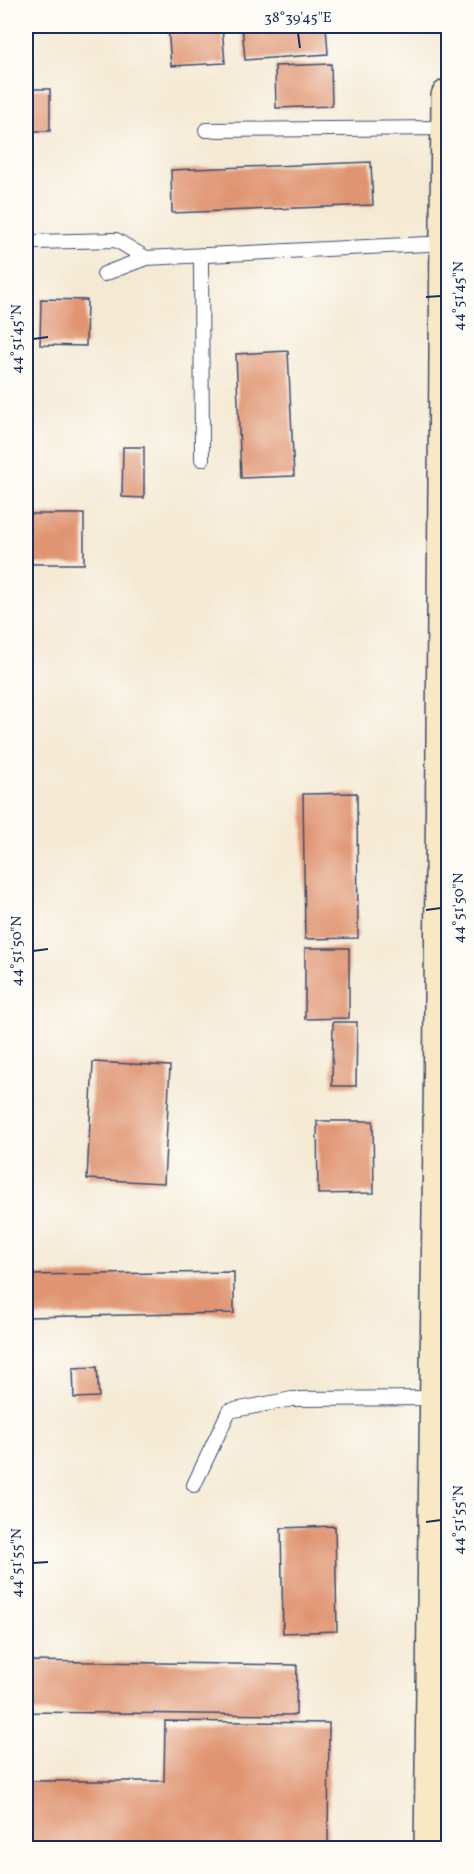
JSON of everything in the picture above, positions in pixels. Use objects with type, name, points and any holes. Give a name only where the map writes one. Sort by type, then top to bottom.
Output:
[{"type":"main road","points":[[431,1848],[441,1573],[437,1398],[445,1019],[448,96]]},
{"type":"lane","points":[[206,130],[448,128]]},
{"type":"lane","points":[[34,242],[116,240],[146,258]]},
{"type":"lane","points":[[104,274],[146,258],[447,243]]},
{"type":"lane","points":[[201,255],[202,459]]},
{"type":"lane","points":[[194,1485],[229,1411],[292,1399],[437,1398]]},
{"type":"building","points":[[168,26],[222,26],[225,63],[171,66]]},
{"type":"building","points":[[242,26],[326,26],[328,54],[245,60]]},
{"type":"building","points":[[331,64],[332,106],[276,108],[275,66]]},
{"type":"building","points":[[26,89],[50,89],[50,131],[26,131]]},
{"type":"building","points":[[371,162],[373,205],[172,213],[171,170]]},
{"type":"building","points":[[41,299],[87,300],[86,346],[40,345]]},
{"type":"building","points":[[288,351],[294,476],[241,478],[236,354]]},
{"type":"building","points":[[123,447],[144,447],[144,498],[122,497]]},
{"type":"building","points":[[26,514],[84,514],[84,564],[26,564]]},
{"type":"building","points":[[357,793],[358,938],[305,939],[303,794]]},
{"type":"building","points":[[305,948],[349,948],[349,1018],[305,1019]]},
{"type":"building","points":[[333,1022],[357,1022],[356,1086],[332,1086]]},
{"type":"building","points":[[93,1062],[170,1066],[164,1183],[87,1179]]},
{"type":"building","points":[[317,1121],[373,1121],[374,1193],[318,1194]]},
{"type":"building","points":[[234,1272],[234,1313],[26,1317],[26,1275]]},
{"type":"building","points":[[97,1367],[99,1397],[74,1398],[73,1368]]},
{"type":"building","points":[[335,1526],[337,1631],[283,1633],[281,1528]]},
{"type":"building","points":[[26,1661],[297,1665],[296,1715],[26,1712]]},
{"type":"building","points":[[165,1721],[329,1723],[328,1848],[26,1848],[26,1781],[164,1781]]}]
